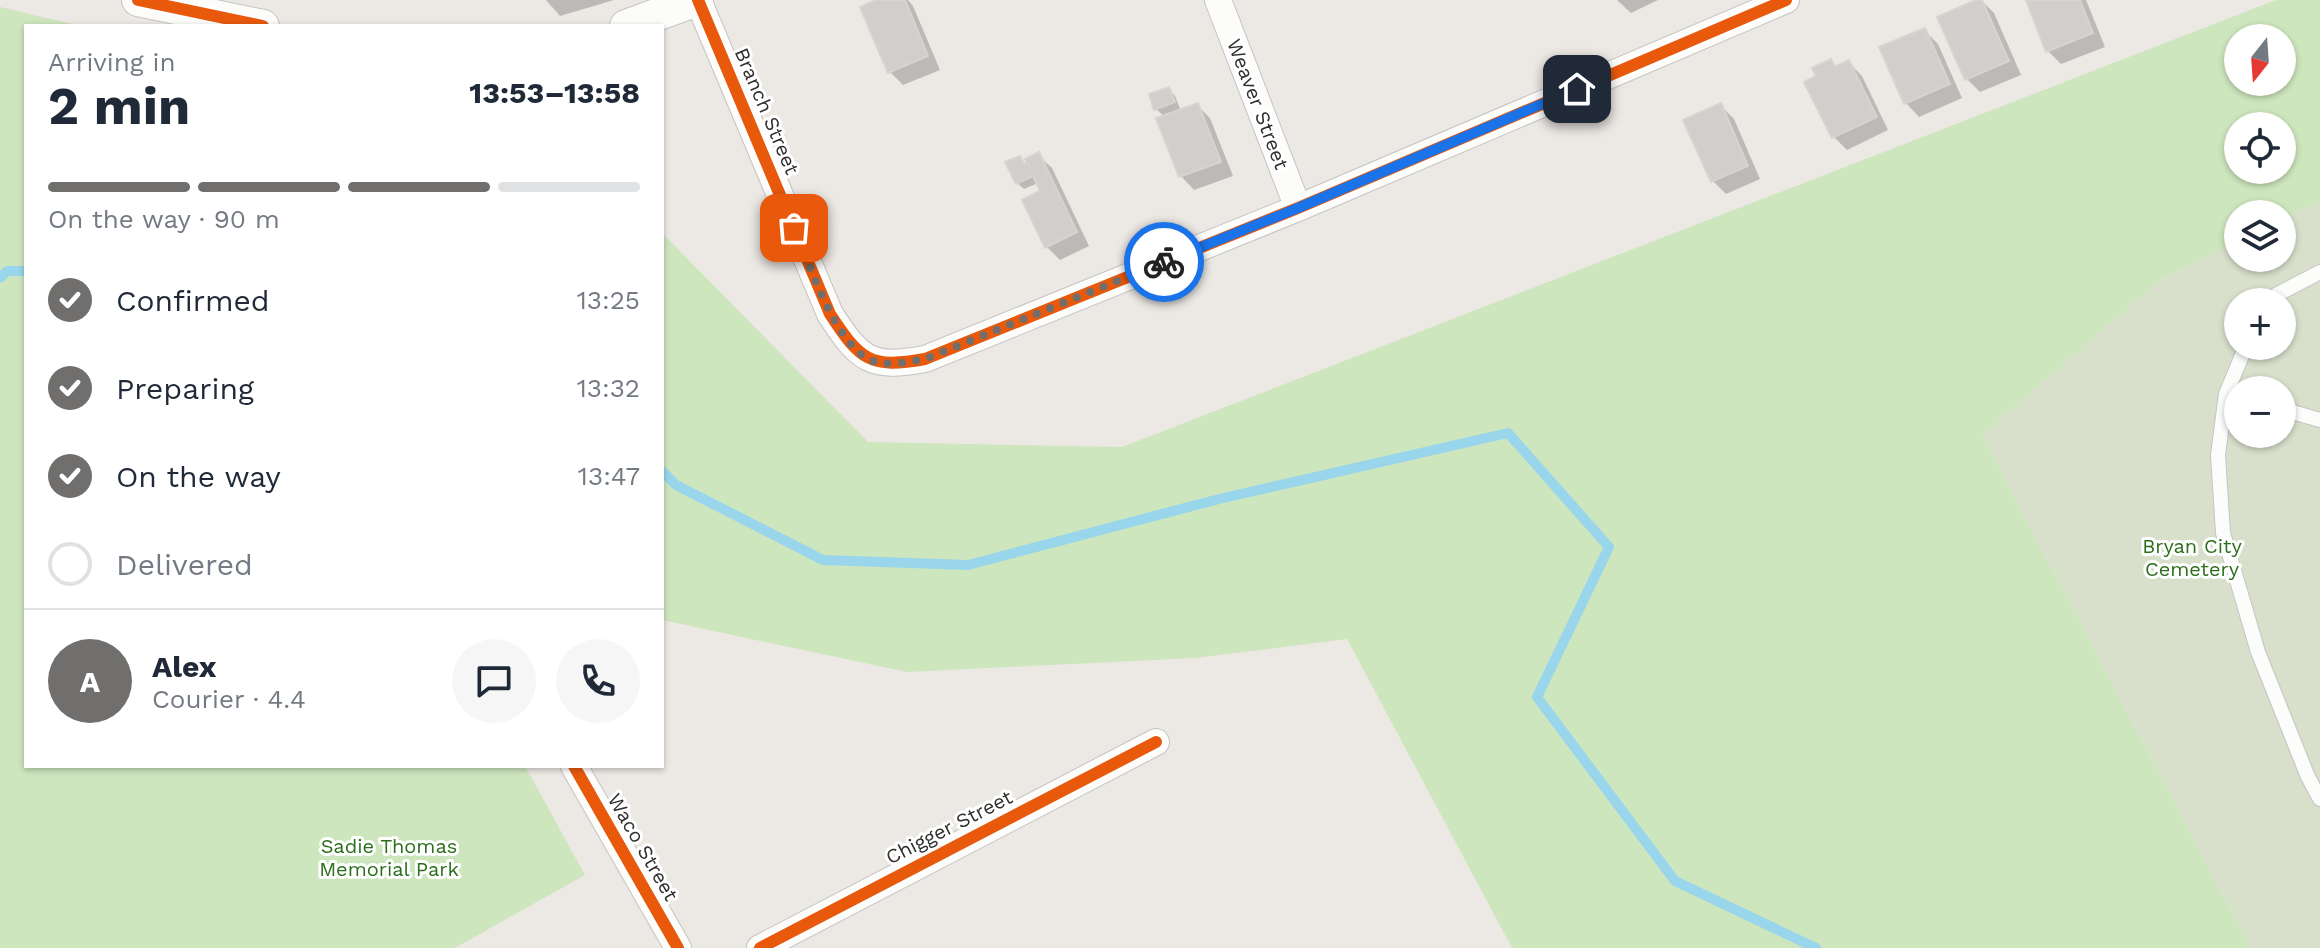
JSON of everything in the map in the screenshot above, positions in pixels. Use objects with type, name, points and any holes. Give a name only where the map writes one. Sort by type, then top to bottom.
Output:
[{"type":"street","points":[[138,0],[177,16],[246,24]]},
{"type":"street","points":[[632,24],[698,0]]},
{"type":"street","name":"Branch Street","points":[[698,0],[830,314],[847,340],[870,360],[895,364],[925,359],[1298,208]]},
{"type":"street","name":"Weaver Street","points":[[1218,0],[1298,208]]},
{"type":"street","points":[[1298,208],[1740,9],[1786,0]]},
{"type":"street","name":"Chigger Street","points":[[760,948],[1156,742]]},
{"type":"street","name":"Waco Street","points":[[575,768],[678,948]]},
{"type":"lane","points":[[2289,288],[2320,272]]},
{"type":"lane","points":[[2296,413],[2320,420]]},
{"type":"lane","points":[[2224,430],[2218,455],[2223,533],[2258,652],[2314,778],[2320,799]]},
{"type":"green space","points":[[2276,0],[2320,0],[2320,202],[2296,213],[2296,200],[2224,200],[2224,249],[2161,279],[1982,435],[2251,948],[1512,948],[1347,639],[1195,658],[907,672],[664,620],[664,235],[868,442],[1122,447]]},
{"type":"green space","name":"Sadie Thomas Memorial Park","points":[[0,7],[72,24],[24,24],[24,768],[526,768],[585,875],[455,948],[0,948]]},
{"type":"green space","name":"Bryan City Cemetery","points":[[2320,202],[2320,948],[2251,948],[1982,435],[2161,279],[2224,249],[2224,272],[2296,272],[2296,213]]},
{"type":"building","points":[[876,0],[905,0],[928,56],[888,73],[860,7]]},
{"type":"building","points":[[1982,0],[2009,61],[1965,80],[1937,17]]},
{"type":"building","points":[[2026,0],[2080,0],[2093,33],[2046,52]]},
{"type":"building","points":[[1925,28],[1950,84],[1904,104],[1879,47]]},
{"type":"building","points":[[1831,59],[1835,67],[1849,60],[1877,117],[1832,138],[1804,82],[1816,76],[1812,68]]},
{"type":"building","points":[[1169,87],[1175,102],[1154,110],[1149,94]]},
{"type":"building","points":[[1198,103],[1221,162],[1179,177],[1156,118]]},
{"type":"building","points":[[1721,103],[1748,166],[1711,182],[1683,120]]},
{"type":"building","points":[[1039,152],[1077,232],[1045,248],[1022,200],[1040,191],[1025,159]]},
{"type":"building","points":[[1020,156],[1031,177],[1016,184],[1005,162]]},
{"type":"waterway","points":[[0,278],[7,271],[24,271]]},
{"type":"waterway","points":[[664,473],[676,485],[823,560],[968,565],[1219,499],[1508,433],[1609,547],[1537,697],[1675,881],[1816,948]]},
{"type":"cycle path","points":[[138,0],[253,24]]},
{"type":"cycle path","points":[[698,0],[830,314],[859,351],[868,358],[891,363],[925,359],[1298,208],[1786,0]]},
{"type":"cycle path","points":[[760,948],[1156,742]]},
{"type":"cycle path","points":[[575,768],[678,948]]},
{"type":"way so far","points":[[794,228],[830,314],[847,340],[870,360],[895,364],[925,359],[1164,262]]},
{"type":"route","points":[[1164,262],[1577,89]]}]
